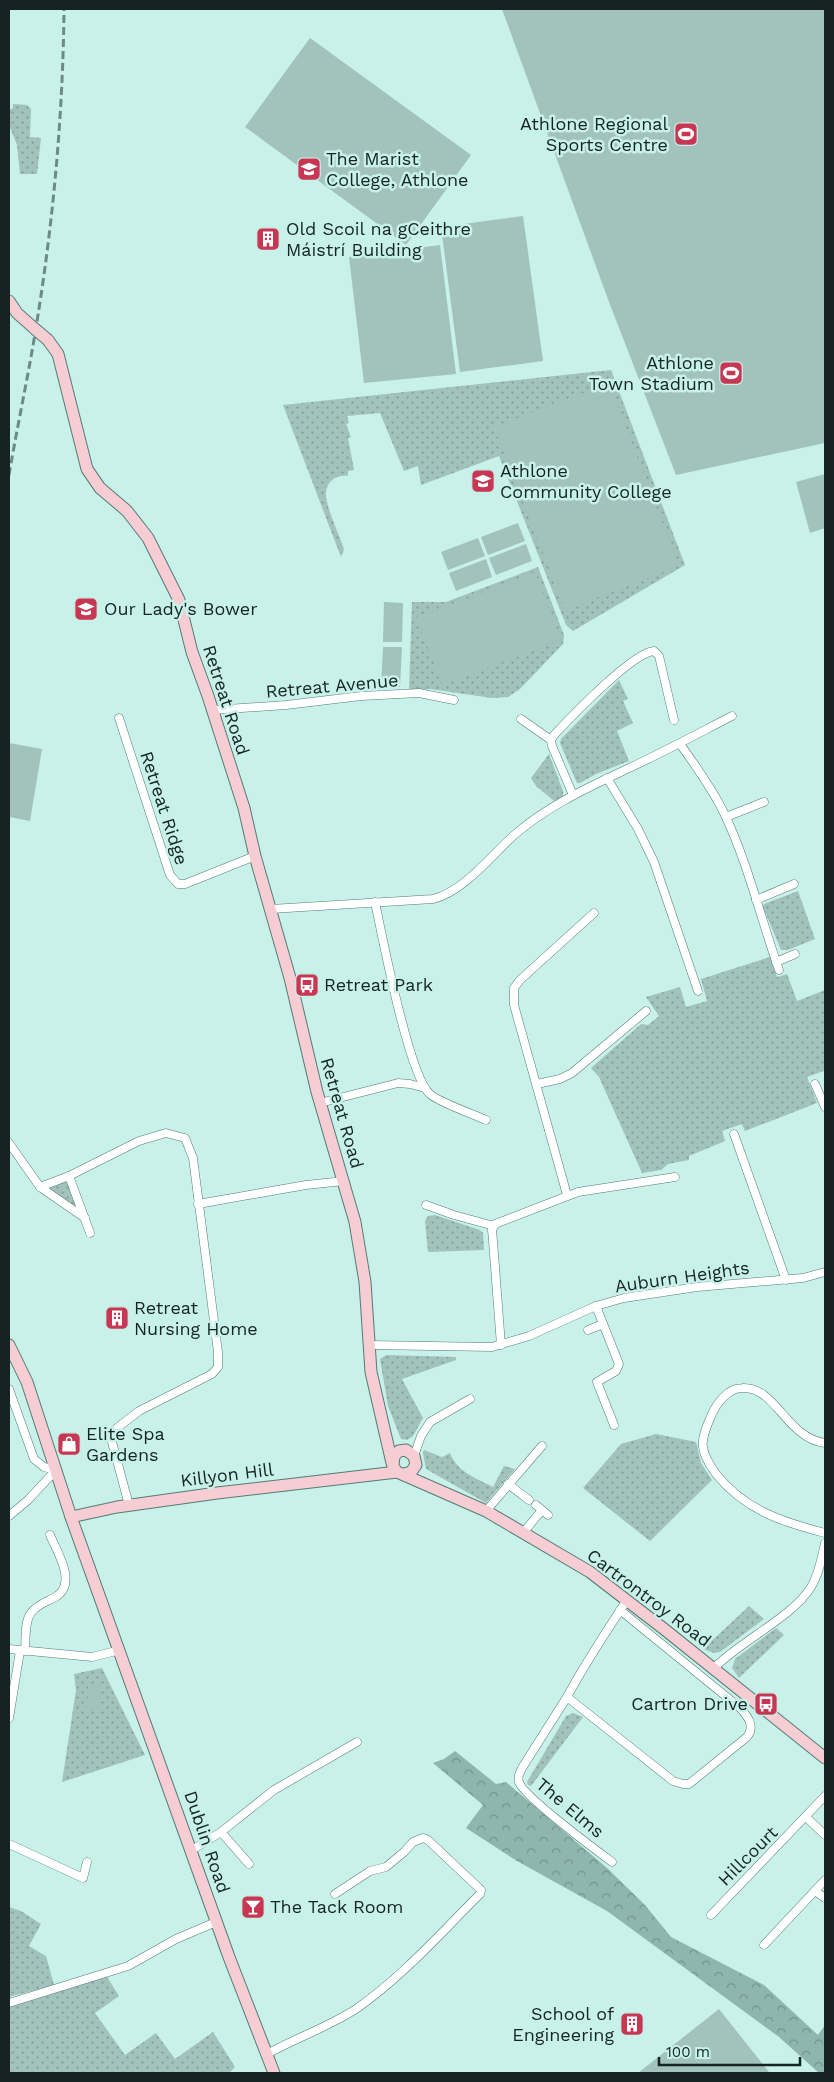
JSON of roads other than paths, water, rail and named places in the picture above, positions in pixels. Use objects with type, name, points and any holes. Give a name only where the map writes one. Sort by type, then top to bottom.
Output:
[{"type":"street","name":"Retreat Road","points":[[9,301],[17,313],[48,340],[58,354],[87,469],[100,488],[127,511],[148,538],[163,565],[178,600],[192,652],[213,710],[224,752],[248,807],[255,856],[290,978],[320,1103],[344,1181],[363,1263],[374,1388],[385,1431],[399,1463],[416,1461],[415,1468]]},
{"type":"street","points":[[551,740],[592,697],[637,658],[651,651],[656,652],[659,656],[674,720]]},
{"type":"street","name":"Retreat Avenue","points":[[213,710],[286,705],[361,696],[418,694],[454,700]]},
{"type":"street","points":[[271,909],[433,899],[443,896],[468,878],[514,835],[573,795],[680,744],[732,716]]},
{"type":"street","name":"Retreat Ridge","points":[[119,718],[170,875],[174,881],[178,884],[185,884],[255,856]]},
{"type":"street","points":[[521,719],[551,740],[573,795]]},
{"type":"street","points":[[680,744],[726,817],[779,970]]},
{"type":"street","points":[[607,778],[638,829],[654,862],[698,991]]},
{"type":"street","points":[[726,817],[764,802]]},
{"type":"street","points":[[756,900],[794,884]]},
{"type":"street","points":[[375,902],[399,1011],[417,1070],[426,1088],[430,1094],[486,1120]]},
{"type":"street","points":[[567,1195],[514,1005],[514,988],[520,980],[594,914]]},
{"type":"street","points":[[776,962],[795,954]]},
{"type":"street","points":[[537,1084],[560,1079],[572,1073],[646,1011]]},
{"type":"street","points":[[320,1103],[398,1083],[426,1088]]},
{"type":"street","points":[[815,1084],[825,1107]]},
{"type":"street","points":[[40,1187],[69,1176],[139,1141],[166,1133],[185,1138],[193,1158],[218,1352],[218,1367],[212,1374],[139,1410],[117,1428],[112,1442],[129,1505]]},
{"type":"street","points":[[734,1134],[786,1280]]},
{"type":"street","points":[[9,1142],[40,1187],[85,1218]]},
{"type":"street","points":[[69,1176],[90,1233]]},
{"type":"street","points":[[501,1345],[493,1241],[494,1226],[500,1221],[567,1195],[675,1177]]},
{"type":"street","points":[[198,1204],[288,1188],[344,1181]]},
{"type":"street","points":[[426,1205],[494,1226]]},
{"type":"street","name":"Auburn Heights","points":[[370,1345],[483,1348],[501,1345],[528,1336],[596,1306],[624,1298],[665,1291],[803,1278],[825,1272]]},
{"type":"street","points":[[596,1306],[619,1364],[616,1371],[597,1382],[614,1425]]},
{"type":"street","points":[[588,1330],[603,1324]]},
{"type":"street","name":"Dublin Road","points":[[9,1345],[27,1382],[71,1517],[192,1850],[216,1922],[274,2073]]},
{"type":"street","points":[[825,1443],[800,1433],[761,1393],[743,1388],[733,1390],[720,1400],[709,1421],[702,1446],[713,1470],[733,1493],[744,1502],[775,1517],[825,1533]]},
{"type":"street","points":[[9,1389],[34,1459],[44,1468],[56,1470]]},
{"type":"street","points":[[399,1463],[433,1420],[470,1400]]},
{"type":"street","points":[[486,1512],[542,1446]]},
{"type":"street","name":"Killyon Hill","points":[[71,1517],[129,1505],[399,1463]]},
{"type":"street","name":"Cartrontroy Road","points":[[399,1463],[437,1489],[486,1512],[590,1572],[825,1758]]},
{"type":"street","name":"Cartrontroy Road","points":[[415,1468],[437,1489]]},
{"type":"street","points":[[9,1516],[28,1500],[56,1470]]},
{"type":"street","points":[[508,1484],[529,1500]]},
{"type":"street","points":[[523,1533],[542,1510]]},
{"type":"street","points":[[9,1718],[29,1615],[37,1607],[58,1596],[66,1584],[64,1570],[50,1535]]},
{"type":"street","points":[[713,1669],[734,1650],[803,1599],[816,1577],[825,1543]]},
{"type":"street","name":"The Elms","points":[[612,1862],[531,1797],[518,1782],[519,1773],[567,1697],[593,1650],[627,1600]]},
{"type":"street","points":[[567,1697],[673,1781],[683,1784],[694,1781],[750,1734],[749,1720],[739,1707],[620,1610]]},
{"type":"street","points":[[9,1649],[92,1656],[120,1650]]},
{"type":"street","points":[[192,1850],[221,1832],[274,1790],[357,1742]]},
{"type":"street","name":"Hillcourt","points":[[711,1915],[825,1796]]},
{"type":"street","points":[[806,1817],[825,1836]]},
{"type":"street","points":[[221,1832],[249,1864]]},
{"type":"street","points":[[267,2054],[355,2009],[391,1983],[480,1894],[481,1890],[428,1840],[423,1838],[412,1842],[404,1852],[386,1867],[370,1871],[335,1894]]},
{"type":"street","points":[[9,1844],[83,1878],[87,1862]]},
{"type":"street","points":[[764,1945],[825,1880]]},
{"type":"street","points":[[815,1891],[825,1898]]},
{"type":"street","points":[[9,2003],[54,1991],[128,1966],[176,1939],[216,1922]]},
{"type":"railway","points":[[9,475],[35,335],[49,239],[60,124],[64,9]]},
{"type":"place","name":"Athlone Regional Sports Centre","points":[[686,134]]},
{"type":"place","name":"The Marist College, Athlone","points":[[309,169]]},
{"type":"place","name":"Old Scoil na gCeithre Máistrí Building","points":[[268,239]]},
{"type":"place","name":"Athlone Town Stadium","points":[[731,373]]},
{"type":"place","name":"Athlone Community College","points":[[483,481]]},
{"type":"place","name":"Our Lady's Bower","points":[[86,609]]},
{"type":"place","name":"Retreat Park","points":[[307,985]]},
{"type":"place","name":"Retreat Nursing Home","points":[[117,1318]]},
{"type":"place","name":"Elite Spa Gardens","points":[[69,1444]]},
{"type":"place","name":"Cartron Drive","points":[[766,1704]]},
{"type":"place","name":"The Tack Room","points":[[253,1907]]},
{"type":"place","name":"School of Engineering","points":[[632,2024]]}]
